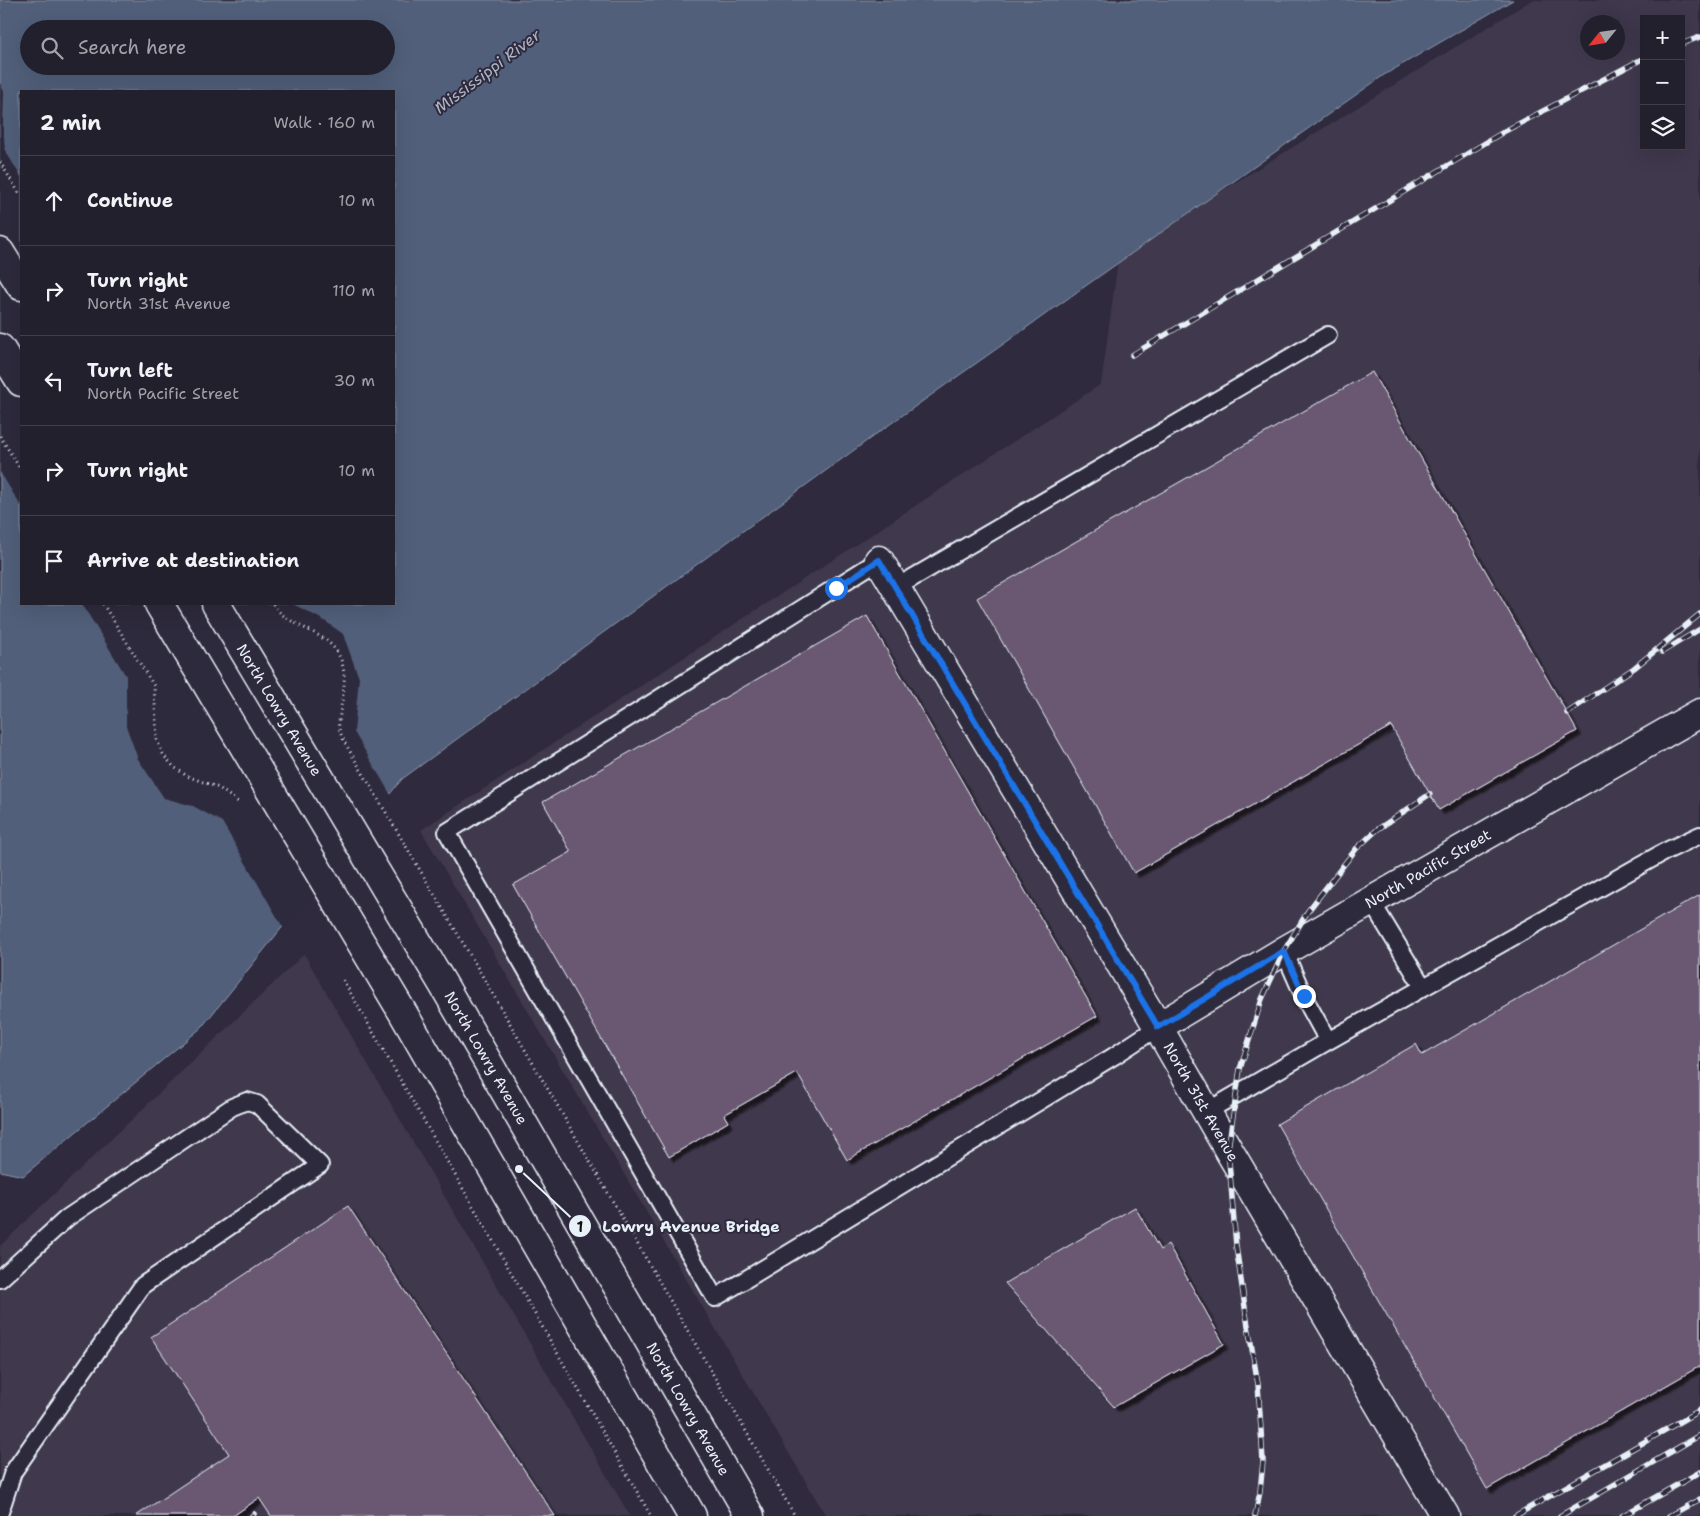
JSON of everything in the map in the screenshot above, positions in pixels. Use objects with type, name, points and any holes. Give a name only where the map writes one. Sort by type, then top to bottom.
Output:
[{"type":"main road","points":[[0,252],[20,284]]},
{"type":"main road","points":[[0,348],[20,380]]},
{"type":"main road","name":"North 31st Avenue","points":[[879,560],[897,587],[1158,1027],[1206,1112],[1446,1516]]},
{"type":"main road","points":[[159,605],[403,1013],[692,1516]]},
{"type":"main road","name":"North Lowry Avenue","points":[[217,605],[444,986],[750,1516]]},
{"type":"main road","name":"North Pacific Street","points":[[1158,1027],[1284,951],[1700,713]]},
{"type":"lane","points":[[897,587],[1328,336]]},
{"type":"lane","points":[[879,560],[447,832],[715,1298],[1114,1056],[1158,1027]]},
{"type":"lane","points":[[1206,1112],[1328,1041],[1664,852],[1700,835]]},
{"type":"lane","points":[[1371,901],[1423,988]]},
{"type":"lane","points":[[1284,951],[1304,996],[1328,1041]]},
{"type":"lane","points":[[0,1279],[67,1218],[232,1107],[246,1101],[258,1104],[320,1165],[143,1285],[13,1472],[0,1512]]},
{"type":"path","points":[[0,162],[20,194]]},
{"type":"path","points":[[0,436],[20,468]]},
{"type":"path","points":[[105,605],[154,686],[157,740],[164,756],[174,767],[187,776],[219,788],[240,804]]},
{"type":"path","points":[[274,605],[287,618],[328,641],[338,653],[344,667],[345,681],[339,727],[345,743],[476,965],[794,1516]]},
{"type":"path","points":[[340,975],[651,1516]]},
{"type":"shaded area","points":[[1532,0],[1700,0],[1700,1516],[826,1516],[421,830],[1101,384],[1119,254]]},
{"type":"shaded area","points":[[304,954],[630,1516],[0,1516],[0,1246]]},
{"type":"water","name":"Mississippi River","points":[[0,0],[1513,0],[1384,75],[879,432],[402,779],[201,1028],[23,1176],[0,1171]]},
{"type":"pier","points":[[0,83],[4,92],[3,123],[5,150],[20,175],[20,504],[0,472]]},
{"type":"pier","points":[[83,605],[295,605],[325,621],[343,634],[359,678],[354,732],[392,797],[284,929],[222,822],[193,806],[164,798],[138,759],[126,726],[126,676]]},
{"type":"building","points":[[1372,372],[1577,731],[1439,810],[1391,726],[1134,873],[977,598]]},
{"type":"building","points":[[867,616],[1097,1016],[847,1160],[797,1073],[724,1115],[728,1122],[669,1157],[513,885],[571,852],[543,802]]},
{"type":"building","points":[[1700,895],[1700,1366],[1487,1489],[1277,1124],[1416,1044],[1422,1055]]},
{"type":"building","points":[[348,1206],[555,1516],[271,1516],[259,1498],[233,1516],[136,1516],[229,1454],[151,1337]]},
{"type":"building","points":[[1135,1207],[1160,1250],[1168,1244],[1224,1344],[1114,1407],[1005,1283]]},
{"type":"railway","points":[[1685,43],[1700,37]]},
{"type":"railway","points":[[1132,355],[1505,131],[1640,60]]},
{"type":"railway","points":[[1567,713],[1634,668],[1700,614]]},
{"type":"railway","points":[[1662,652],[1700,629]]},
{"type":"railway","points":[[1255,1516],[1263,1461],[1258,1384],[1236,1246],[1228,1149],[1240,1069],[1262,999],[1284,951],[1308,911],[1356,849],[1378,829],[1430,794]]},
{"type":"railway","points":[[1515,1516],[1700,1410]]},
{"type":"railway","points":[[1560,1516],[1700,1435]]},
{"type":"railway","points":[[1622,1516],[1700,1472]]},
{"type":"railway","points":[[1669,1516],[1700,1499]]},
{"type":"place","name":"Lowry Avenue Bridge","points":[[519,1169]]},
{"type":"route","points":[[836,588],[879,560],[897,587],[1158,1027],[1284,951],[1304,996]]}]
